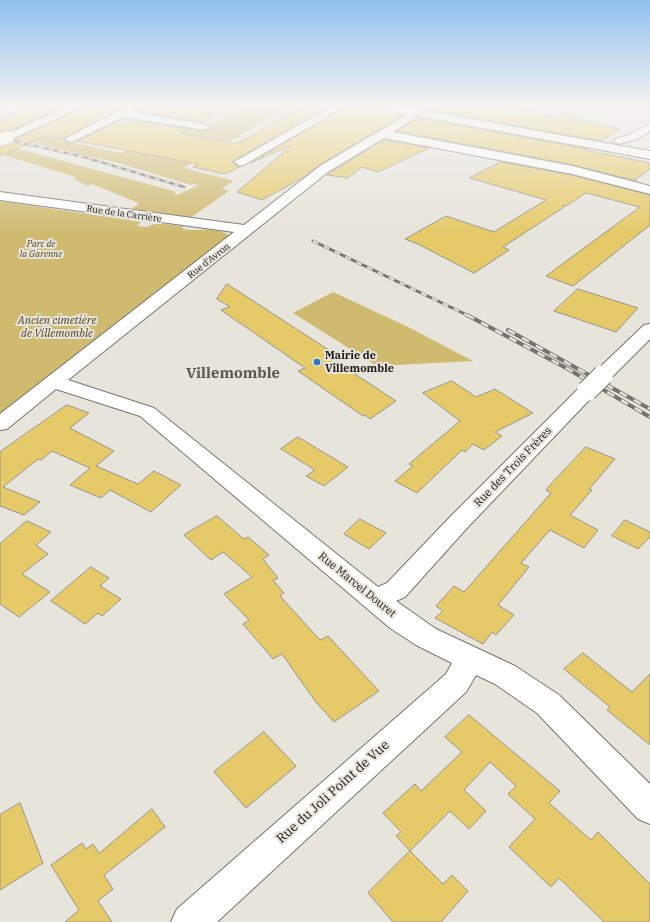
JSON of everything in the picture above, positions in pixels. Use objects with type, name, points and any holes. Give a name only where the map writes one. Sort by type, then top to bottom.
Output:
[{"type":"street","points":[[240,162],[265,148]]},
{"type":"street","name":"Rue d'Avron","points":[[0,424],[324,169],[359,148]]},
{"type":"street","points":[[457,148],[573,170],[650,190]]},
{"type":"street","points":[[621,148],[650,153]]},
{"type":"street","name":"Rue de la Carrière","points":[[0,196],[248,230]]},
{"type":"street","name":"Rue des Trois Frères","points":[[374,600],[396,590],[459,522],[650,329]]},
{"type":"street","name":"Rue Marcel Douret","points":[[53,382],[147,412],[400,620],[426,637],[505,675],[548,704],[650,807]]},
{"type":"street","name":"Rue du Joli Point de Vue","points":[[190,922],[456,683],[471,658]]},
{"type":"green space","points":[[0,148],[15,148],[177,192],[173,193],[177,195],[199,185],[191,185],[118,163],[55,148],[99,148],[121,153],[130,148],[219,148],[184,168],[234,181],[222,188],[229,191],[190,218],[130,210],[139,203],[92,184],[88,186],[74,179],[76,177],[0,154]]},
{"type":"green space","points":[[0,201],[141,222],[137,226],[147,227],[155,224],[168,224],[182,226],[183,229],[189,230],[220,231],[229,236],[0,413]]},
{"type":"green space","points":[[333,292],[408,327],[473,361],[377,366],[293,313]]},
{"type":"building","points":[[0,148],[18,148],[0,156]]},
{"type":"building","points":[[114,148],[256,148],[233,161],[233,163],[240,167],[225,174],[193,167],[198,164]]},
{"type":"building","points":[[276,148],[285,148],[251,163]]},
{"type":"building","points":[[288,148],[348,148],[319,165],[304,177],[262,200],[237,192]]},
{"type":"building","points":[[371,148],[429,148],[378,172],[362,167],[348,178],[327,175]]},
{"type":"building","points":[[485,148],[583,148],[588,149],[586,150],[650,163],[650,169],[635,180],[637,181],[573,165]]},
{"type":"building","points":[[501,162],[572,175],[650,195],[650,225],[573,286],[546,276],[640,207],[586,193],[566,206],[563,205],[564,207],[503,247],[509,250],[474,273],[418,244],[405,239],[446,216],[494,232],[546,200],[470,178]]},
{"type":"building","name":"Mairie de Villemomble","points":[[227,284],[335,354],[329,357],[396,401],[370,419],[365,415],[363,416],[298,371],[305,368],[221,310],[230,307],[217,299]]},
{"type":"building","points":[[578,289],[638,308],[616,332],[554,311]]},
{"type":"building","points":[[452,381],[476,397],[495,389],[533,413],[495,432],[502,436],[484,450],[473,444],[465,452],[462,450],[417,493],[395,481],[413,466],[409,464],[460,421],[423,393]]},
{"type":"building","points":[[67,405],[89,413],[70,428],[114,451],[96,466],[138,484],[154,471],[181,485],[151,512],[110,490],[101,498],[70,485],[90,468],[52,451],[41,460],[38,459],[3,487],[40,502],[24,515],[0,506],[0,452]]},
{"type":"building","points":[[298,437],[348,467],[324,486],[306,476],[315,470],[281,449]]},
{"type":"building","points":[[586,447],[615,459],[589,489],[592,490],[570,515],[598,530],[584,548],[550,530],[521,563],[529,567],[498,605],[514,615],[496,635],[492,632],[483,644],[435,618],[443,611],[436,606],[454,586],[464,592],[551,493],[546,490],[551,484]]},
{"type":"building","points":[[217,516],[244,539],[248,537],[269,555],[263,559],[278,578],[273,580],[284,593],[280,596],[320,640],[328,636],[379,691],[334,722],[315,701],[282,654],[273,659],[243,624],[249,620],[224,594],[252,577],[223,552],[211,560],[184,535]]},
{"type":"building","points":[[360,519],[386,533],[369,549],[344,534]]},
{"type":"building","points":[[625,520],[650,532],[650,537],[638,549],[612,536]]},
{"type":"building","points":[[27,521],[51,532],[36,545],[48,554],[22,574],[50,592],[19,617],[0,604],[0,544]]},
{"type":"building","points":[[91,567],[109,578],[100,586],[121,599],[102,616],[98,613],[85,624],[51,601]]},
{"type":"building","points":[[583,653],[632,692],[650,674],[650,745],[607,710],[610,707],[564,669]]},
{"type":"building","points":[[469,715],[560,791],[549,803],[591,840],[598,832],[650,884],[650,922],[604,922],[559,878],[551,887],[509,847],[535,819],[508,794],[516,786],[490,762],[464,790],[486,811],[469,829],[450,811],[410,851],[396,836],[401,832],[383,813],[415,784],[421,791],[462,752],[445,737]]},
{"type":"building","points":[[264,732],[296,766],[246,808],[214,772]]},
{"type":"building","points":[[20,803],[43,863],[0,890],[0,815]]},
{"type":"building","points":[[152,809],[165,827],[104,875],[113,889],[98,901],[112,922],[65,922],[79,910],[51,865],[82,843],[86,849],[93,844],[99,853]]},
{"type":"building","points":[[410,851],[443,884],[452,875],[468,891],[441,922],[393,922],[368,893]]},
{"type":"railway","points":[[44,148],[84,157],[184,187]]},
{"type":"railway","points":[[313,241],[468,315]]},
{"type":"railway","points":[[468,315],[568,369],[650,417]]},
{"type":"railway","points":[[508,330],[650,409]]},
{"type":"place","name":"Mairie de Villemomble","points":[[317,362]]},
{"type":"district","name":"Villemomble","points":[[233,374]]},
{"type":"park label","name":"Parc de la Garenne","points":[[41,250]]},
{"type":"park label","name":"Ancien cimetière de Villemomble","points":[[57,327]]}]
